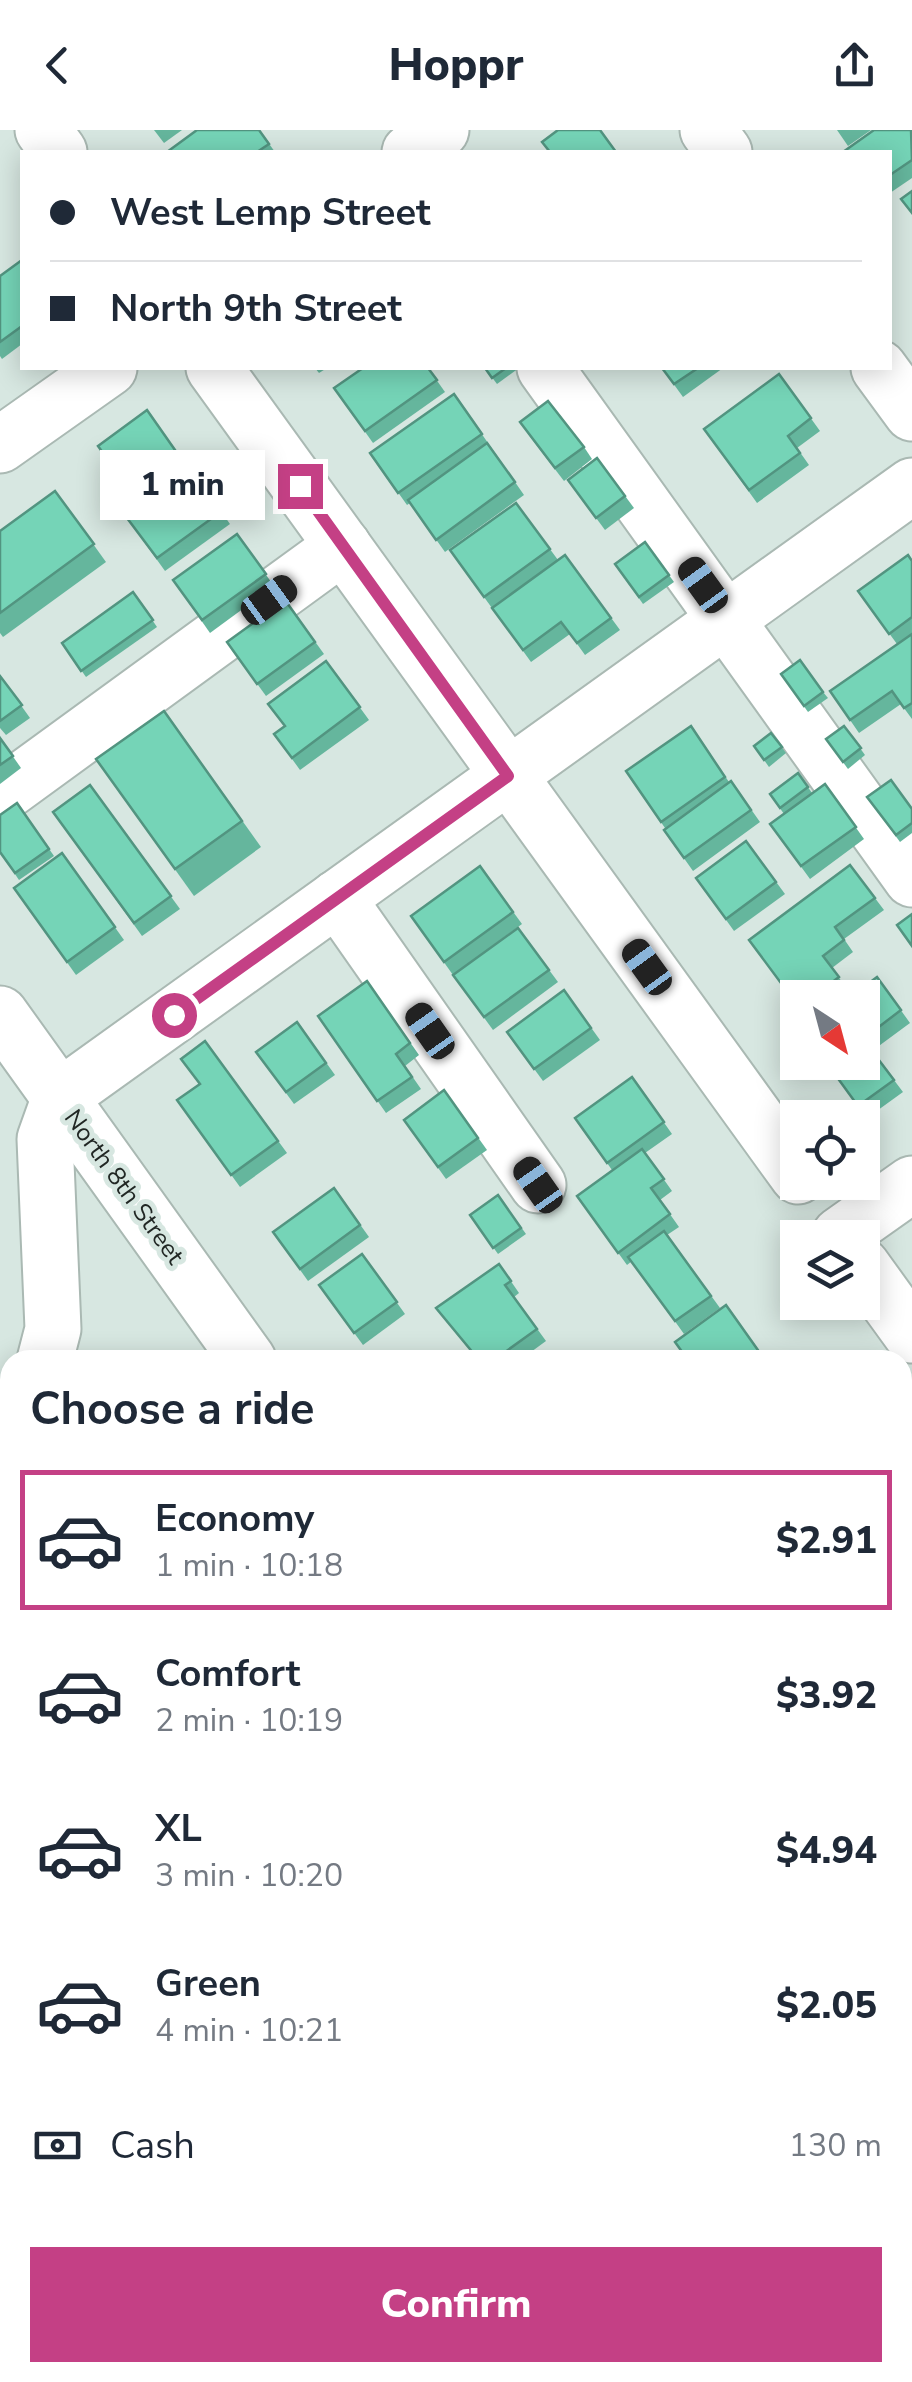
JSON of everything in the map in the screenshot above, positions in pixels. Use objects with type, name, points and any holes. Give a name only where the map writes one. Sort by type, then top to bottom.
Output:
[{"type":"street","points":[[42,130],[57,150]]},
{"type":"street","points":[[413,150],[442,130]]},
{"type":"street","points":[[0,445],[106,370]]},
{"type":"street","points":[[215,370],[780,1151]]},
{"type":"street","points":[[546,370],[912,880]]},
{"type":"street","points":[[880,370],[912,414]]},
{"type":"street","points":[[47,1350],[52,1329],[45,1139],[60,1097],[912,486]]},
{"type":"street","points":[[0,796],[343,546]]},
{"type":"street","points":[[337,898],[538,1185]]},
{"type":"street","name":"North 8th Street","points":[[0,1014],[241,1350]]},
{"type":"street","points":[[875,1220],[912,1184]]},
{"type":"street","points":[[880,1290],[912,1335]]},
{"type":"building","points":[[197,130],[259,130],[269,144],[260,150],[170,150]]},
{"type":"building","points":[[558,130],[600,130],[615,150],[548,150],[542,142]]},
{"type":"building","points":[[874,130],[911,130],[912,160],[892,174],[892,150],[846,150]]},
{"type":"building","points":[[912,191],[912,213],[901,199]]},
{"type":"building","points":[[20,261],[20,327],[0,342],[0,276]]},
{"type":"building","points":[[360,370],[430,370],[437,380],[365,431],[334,388]]},
{"type":"building","points":[[486,370],[503,370],[492,378]]},
{"type":"building","points":[[664,370],[695,370],[674,384]]},
{"type":"building","points":[[779,374],[811,418],[788,436],[800,453],[749,490],[704,429]]},
{"type":"building","points":[[454,394],[482,434],[398,493],[370,453]]},
{"type":"building","points":[[548,401],[584,447],[555,468],[520,422]]},
{"type":"building","points":[[147,410],[175,450],[126,485],[98,446]]},
{"type":"building","points":[[487,443],[515,482],[436,540],[408,500]]},
{"type":"building","points":[[597,458],[625,496],[596,518],[568,480]]},
{"type":"building","points":[[192,471],[222,511],[157,558],[127,518]]},
{"type":"building","points":[[55,491],[94,544],[0,613],[0,531]]},
{"type":"building","points":[[516,503],[550,549],[484,597],[450,550]]},
{"type":"building","points":[[237,534],[266,574],[202,620],[173,580]]},
{"type":"building","points":[[645,542],[669,575],[639,597],[615,564]]},
{"type":"building","points":[[565,555],[611,618],[577,643],[561,622],[523,650],[492,608]]},
{"type":"building","points":[[908,555],[912,561],[912,617],[889,634],[858,591]]},
{"type":"building","points":[[133,592],[153,620],[81,671],[62,643]]},
{"type":"building","points":[[285,600],[315,642],[257,684],[227,642]]},
{"type":"building","points":[[912,634],[912,703],[904,708],[892,691],[850,720],[830,691]]},
{"type":"building","points":[[800,660],[823,692],[804,706],[781,674]]},
{"type":"building","points":[[326,661],[360,707],[292,758],[274,734],[285,726],[268,704]]},
{"type":"building","points":[[0,676],[22,705],[0,721]]},
{"type":"building","points":[[164,711],[242,821],[175,869],[96,759]]},
{"type":"building","points":[[691,726],[725,777],[661,822],[626,771]]},
{"type":"building","points":[[844,726],[861,748],[843,762],[826,739]]},
{"type":"building","points":[[771,733],[782,747],[764,760],[754,746]]},
{"type":"building","points":[[0,738],[13,756],[0,765]]},
{"type":"building","points":[[798,773],[808,787],[780,808],[770,794]]},
{"type":"building","points":[[891,780],[912,809],[912,823],[896,835],[867,797]]},
{"type":"building","points":[[731,781],[751,810],[684,858],[664,830]]},
{"type":"building","points":[[825,784],[856,827],[801,866],[770,824]]},
{"type":"building","points":[[90,785],[171,896],[134,923],[53,812]]},
{"type":"building","points":[[17,803],[49,849],[15,873],[0,852],[0,815]]},
{"type":"building","points":[[746,841],[776,882],[726,919],[696,878]]},
{"type":"building","points":[[62,853],[115,927],[67,962],[14,888]]},
{"type":"building","points":[[850,865],[875,898],[835,927],[844,940],[823,956],[839,977],[835,980],[780,982],[749,940]]},
{"type":"building","points":[[480,866],[513,912],[444,962],[411,916]]},
{"type":"building","points":[[912,914],[912,946],[897,925]]},
{"type":"building","points":[[518,928],[549,970],[484,1017],[453,975]]},
{"type":"building","points":[[367,981],[410,1043],[396,1054],[412,1077],[377,1101],[318,1016]]},
{"type":"building","points":[[880,981],[901,1010],[880,1026]]},
{"type":"building","points":[[564,990],[591,1028],[534,1069],[507,1032]]},
{"type":"building","points":[[297,1022],[326,1063],[286,1092],[256,1052]]},
{"type":"building","points":[[205,1041],[278,1141],[231,1175],[177,1100],[200,1084],[181,1059]]},
{"type":"building","points":[[880,1061],[894,1080],[866,1100],[854,1100],[839,1080],[880,1080]]},
{"type":"building","points":[[632,1077],[664,1122],[607,1163],[575,1118]]},
{"type":"building","points":[[444,1090],[478,1138],[438,1167],[404,1120]]},
{"type":"building","points":[[642,1149],[664,1179],[651,1188],[670,1214],[618,1253],[577,1196]]},
{"type":"building","points":[[334,1188],[360,1225],[300,1269],[273,1232]]},
{"type":"building","points":[[498,1195],[521,1228],[493,1248],[470,1215]]},
{"type":"building","points":[[664,1231],[711,1296],[675,1321],[628,1257]]},
{"type":"building","points":[[362,1254],[397,1302],[354,1333],[319,1285]]},
{"type":"building","points":[[499,1264],[511,1281],[505,1285],[537,1329],[508,1350],[471,1350],[436,1308]]},
{"type":"building","points":[[726,1305],[758,1350],[681,1350],[675,1342]]},
{"type":"route","points":[[174,1015],[508,776],[300,486]]}]
